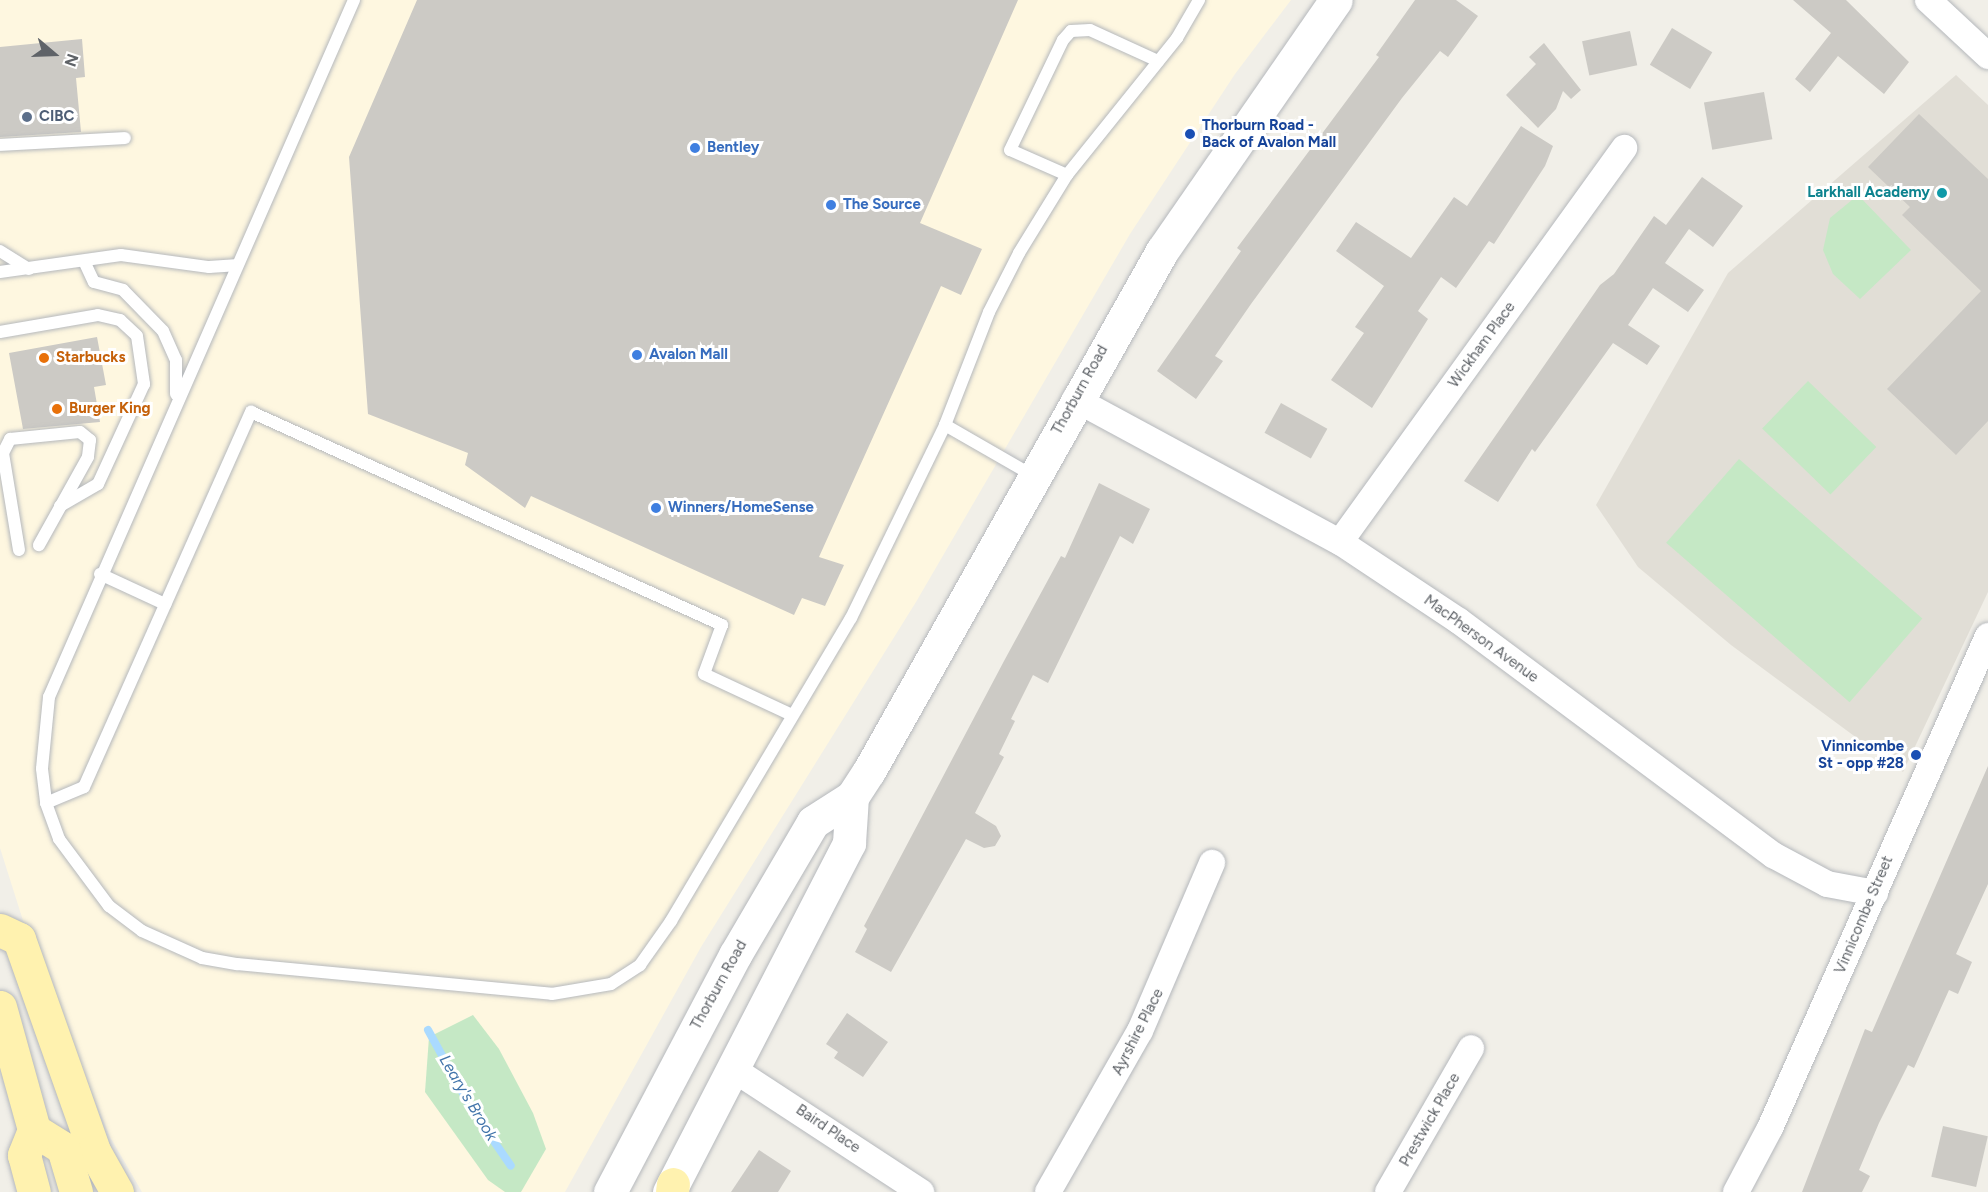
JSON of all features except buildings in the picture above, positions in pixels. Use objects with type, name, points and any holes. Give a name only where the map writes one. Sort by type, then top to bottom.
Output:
[{"type":"main road","name":"Thorburn Road","points":[[672,1189],[849,843],[852,797],[1075,399],[1207,182],[1336,0]]},
{"type":"main road","name":"Thorburn Road","points":[[610,1192],[735,955],[813,822],[852,797]]},
{"type":"main road","points":[[0,930],[19,939],[94,1152],[117,1192]]},
{"type":"main road","points":[[0,1007],[34,1130],[24,1155],[27,1185]]},
{"type":"main road","points":[[34,1130],[63,1148],[76,1192]]},
{"type":"street","points":[[1928,0],[1988,56]]},
{"type":"street","name":"Wickham Place","points":[[1340,542],[1624,148]]},
{"type":"street","name":"MacPherson Avenue","points":[[1075,399],[1340,542],[1460,621],[1773,855],[1827,884],[1875,892]]},
{"type":"street","name":"Vinnicombe Street","points":[[1736,1192],[1770,1128],[1988,636]]},
{"type":"street","name":"Ayrshire Place","points":[[1048,1192],[1140,1030],[1212,863]]},
{"type":"street","name":"Prestwick Place","points":[[1388,1192],[1471,1048]]},
{"type":"street","name":"Baird Place","points":[[733,1069],[921,1192]]},
{"type":"lane","points":[[354,0],[235,265],[49,697],[41,735],[46,803],[59,839],[109,906],[141,931],[202,958],[514,991],[581,991],[611,984],[640,965],[671,921],[851,618],[945,425],[999,292],[1067,175],[1158,61],[1199,0]]},
{"type":"lane","points":[[1067,175],[1010,150],[1063,39],[1071,31],[1090,30],[1158,61]]},
{"type":"lane","points":[[0,145],[125,138]]},
{"type":"lane","points":[[0,251],[29,269]]},
{"type":"lane","points":[[0,272],[121,255],[209,267],[235,265]]},
{"type":"lane","points":[[84,261],[94,282],[123,290],[163,332],[176,360],[176,401]]},
{"type":"lane","points":[[0,333],[98,315],[120,320],[137,336],[144,384],[98,484],[60,506]]},
{"type":"lane","points":[[46,803],[84,787],[250,412],[723,625],[704,674],[792,715]]},
{"type":"lane","points":[[945,425],[1032,475]]},
{"type":"lane","points":[[19,550],[3,453],[10,439],[80,432],[90,440],[88,457],[39,545]]},
{"type":"lane","points":[[100,574],[165,604]]},
{"type":"shaded area","points":[[0,0],[1291,0],[1235,74],[1130,234],[916,602],[701,947],[565,1192],[142,1192],[110,1137],[26,930],[0,848]]},
{"type":"shaded area","points":[[1956,75],[1988,105],[1988,592],[1903,772],[1731,645],[1638,567],[1596,505],[1728,273]]},
{"type":"green space","points":[[1858,195],[1911,250],[1860,299],[1833,274],[1823,250],[1830,218]]},
{"type":"green space","points":[[1808,381],[1876,447],[1830,494],[1762,428]]},
{"type":"green space","points":[[1739,459],[1922,618],[1850,702],[1666,543]]},
{"type":"green space","points":[[473,1015],[499,1049],[533,1113],[546,1149],[521,1192],[505,1192],[488,1180],[425,1092],[429,1037]]},
{"type":"waterway","name":"Leary's Brook","points":[[428,1030],[471,1108],[511,1166]]},
{"type":"place","name":"CIBC","points":[[27,117]]},
{"type":"place","name":"Thorburn Road - Back of Avalon Mall","points":[[1190,134]]},
{"type":"place","name":"Bentley","points":[[695,148]]},
{"type":"place","name":"Larkhall Academy","points":[[1942,193]]},
{"type":"place","name":"The Source","points":[[831,205]]},
{"type":"place","name":"Avalon Mall","points":[[637,355]]},
{"type":"place","name":"Starbucks","points":[[44,358]]},
{"type":"place","name":"Burger King","points":[[57,409]]},
{"type":"place","name":"Winners/HomeSense","points":[[656,508]]},
{"type":"place","name":"Vinnicombe St - opp #28","points":[[1916,755]]}]
